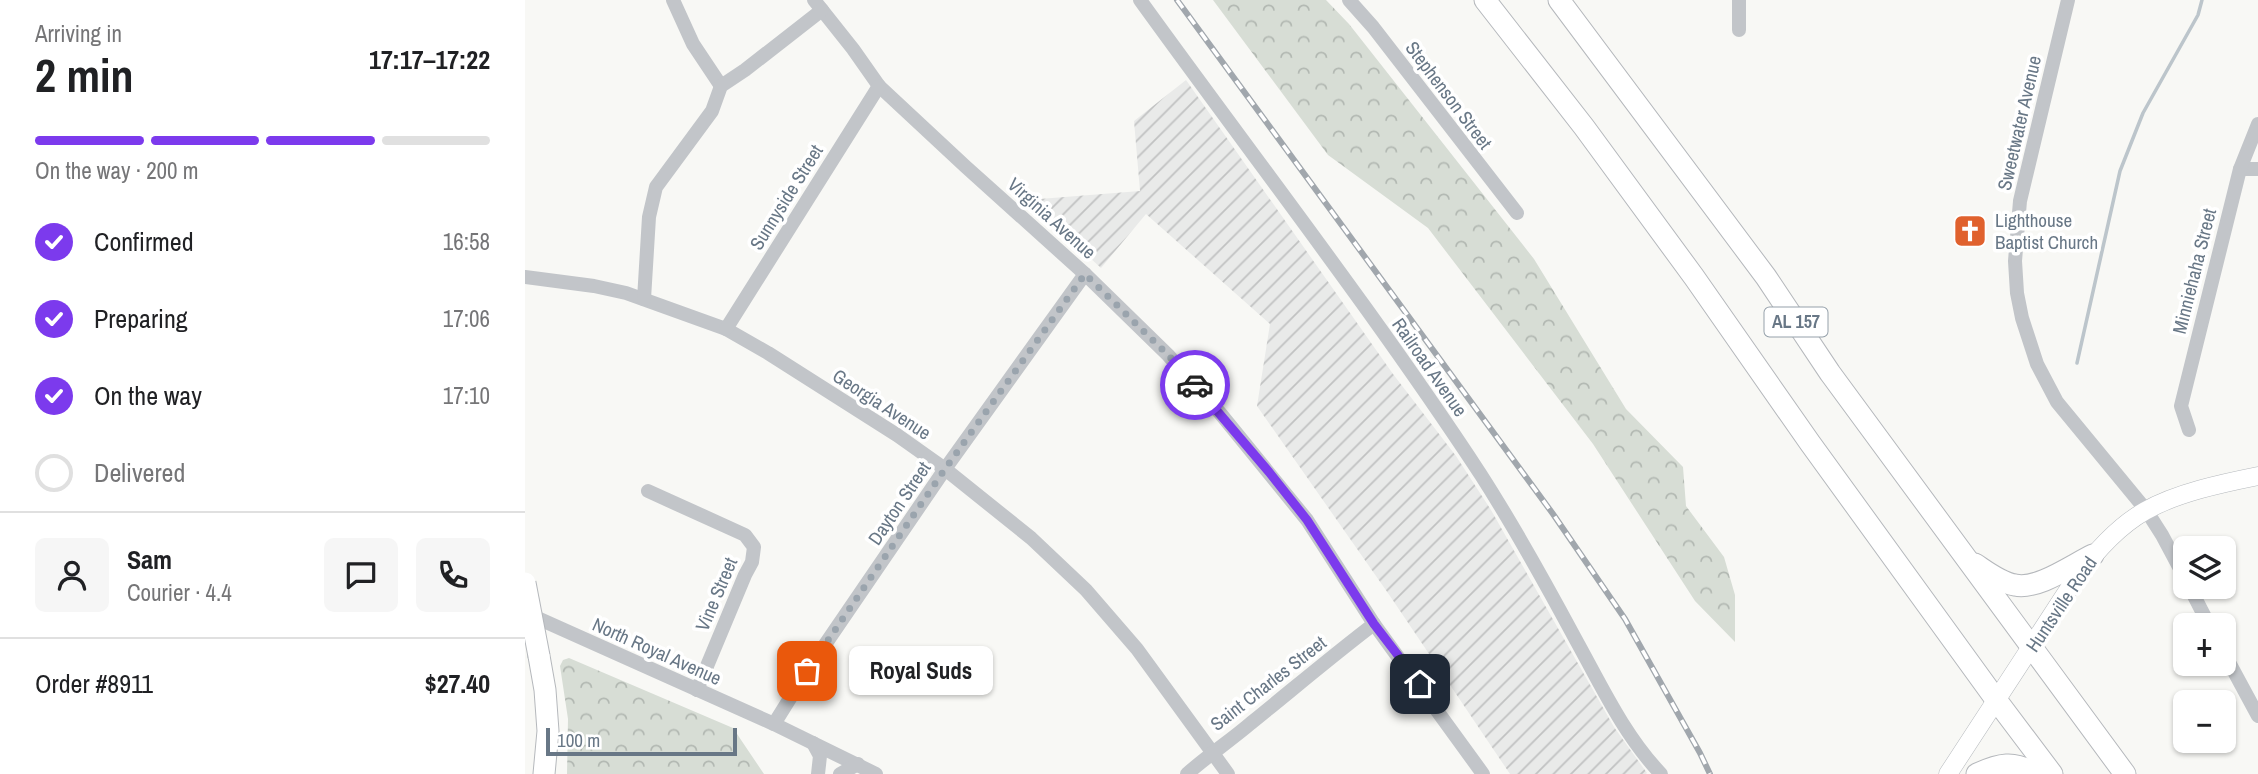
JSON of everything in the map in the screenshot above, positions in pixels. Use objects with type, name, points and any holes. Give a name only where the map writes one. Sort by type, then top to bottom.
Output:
[{"type":"highway","name":"AL 157","points":[[1485,0],[1584,127],[1694,277],[1810,443],[2052,774]]},
{"type":"highway","name":"AL 157","points":[[1559,0],[1766,277],[1830,373],[2125,774]]},
{"type":"highway","points":[[1966,559],[2016,586],[2035,585],[2093,555]]},
{"type":"highway","points":[[525,582],[545,690],[548,731],[544,774]]},
{"type":"highway","points":[[1977,774],[2001,765],[2021,765],[2035,774]]},
{"type":"main road","name":"Huntsville Road","points":[[1948,774],[2093,555],[2120,529],[2146,510],[2186,494],[2258,476]]},
{"type":"street","points":[[673,0],[693,44],[721,86]]},
{"type":"street","name":"Railroad Avenue","points":[[1140,0],[1424,390],[1528,552],[1618,717],[1646,758],[1661,774]]},
{"type":"street","name":"Stephenson Street","points":[[1349,0],[1373,27],[1517,213]]},
{"type":"street","points":[[1739,0],[1739,30]]},
{"type":"street","name":"Sweetwater Avenue","points":[[2068,0],[2020,201],[2015,261],[2017,293],[2033,353],[2057,402],[2146,510],[2173,556]]},
{"type":"street","points":[[643,299],[649,217],[656,187],[712,111],[721,86],[745,70],[818,5]]},
{"type":"street","name":"Virginia Avenue","points":[[818,5],[879,86],[1085,274],[1168,355],[1307,520],[1374,624],[1483,774]]},
{"type":"street","name":"Sunnyside Street","points":[[726,329],[879,86]]},
{"type":"street","name":"Minniehaha Street","points":[[2189,430],[2181,406],[2239,169],[2258,124]]},
{"type":"street","points":[[2239,169],[2258,169]]},
{"type":"street","name":"Dayton Street","points":[[774,724],[807,671],[945,469],[1085,274]]},
{"type":"street","name":"Georgia Avenue","points":[[525,277],[594,286],[643,299],[726,329],[897,435],[945,469],[1031,538],[1086,590],[1137,649],[1229,774]]},
{"type":"street","name":"Vine Street","points":[[648,491],[745,535],[754,547],[753,562],[745,575],[697,690]]},
{"type":"street","name":"North Royal Avenue","points":[[525,612],[774,724],[876,774]]},
{"type":"street","name":"Saint Charles Street","points":[[1187,774],[1374,624]]},
{"type":"street","points":[[2236,675],[2258,716]]},
{"type":"street","points":[[813,743],[820,756],[818,774]]},
{"type":"street","points":[[840,774],[859,764]]},
{"type":"shaded area","points":[[1186,80],[1393,374],[1456,456],[1491,510],[1614,727],[1646,774],[1510,774],[1257,406],[1270,324],[1146,214],[1101,268],[1027,200],[1140,191],[1134,121]]},
{"type":"green space","points":[[1213,0],[1326,0],[1349,24],[1534,259],[1626,409],[1683,467],[1686,506],[1724,557],[1735,595],[1735,642],[1695,601],[1593,444],[1428,228],[1328,155]]},
{"type":"green space","points":[[569,658],[733,728],[764,774],[567,774],[568,719],[560,666],[563,660]]},
{"type":"waterway","points":[[2077,363],[2120,171],[2143,113],[2198,15],[2202,0]]},
{"type":"railway","points":[[1177,0],[1553,514],[1625,619],[1710,774]]},
{"type":"way so far","points":[[807,671],[945,469],[1085,274],[1195,385]]},
{"type":"place","name":"Lighthouse Baptist Church","points":[[1970,231]]},
{"type":"place","name":"Royal Suds","points":[[807,671]]},
{"type":"route","points":[[1195,385],[1307,520],[1374,624],[1420,684]]}]
